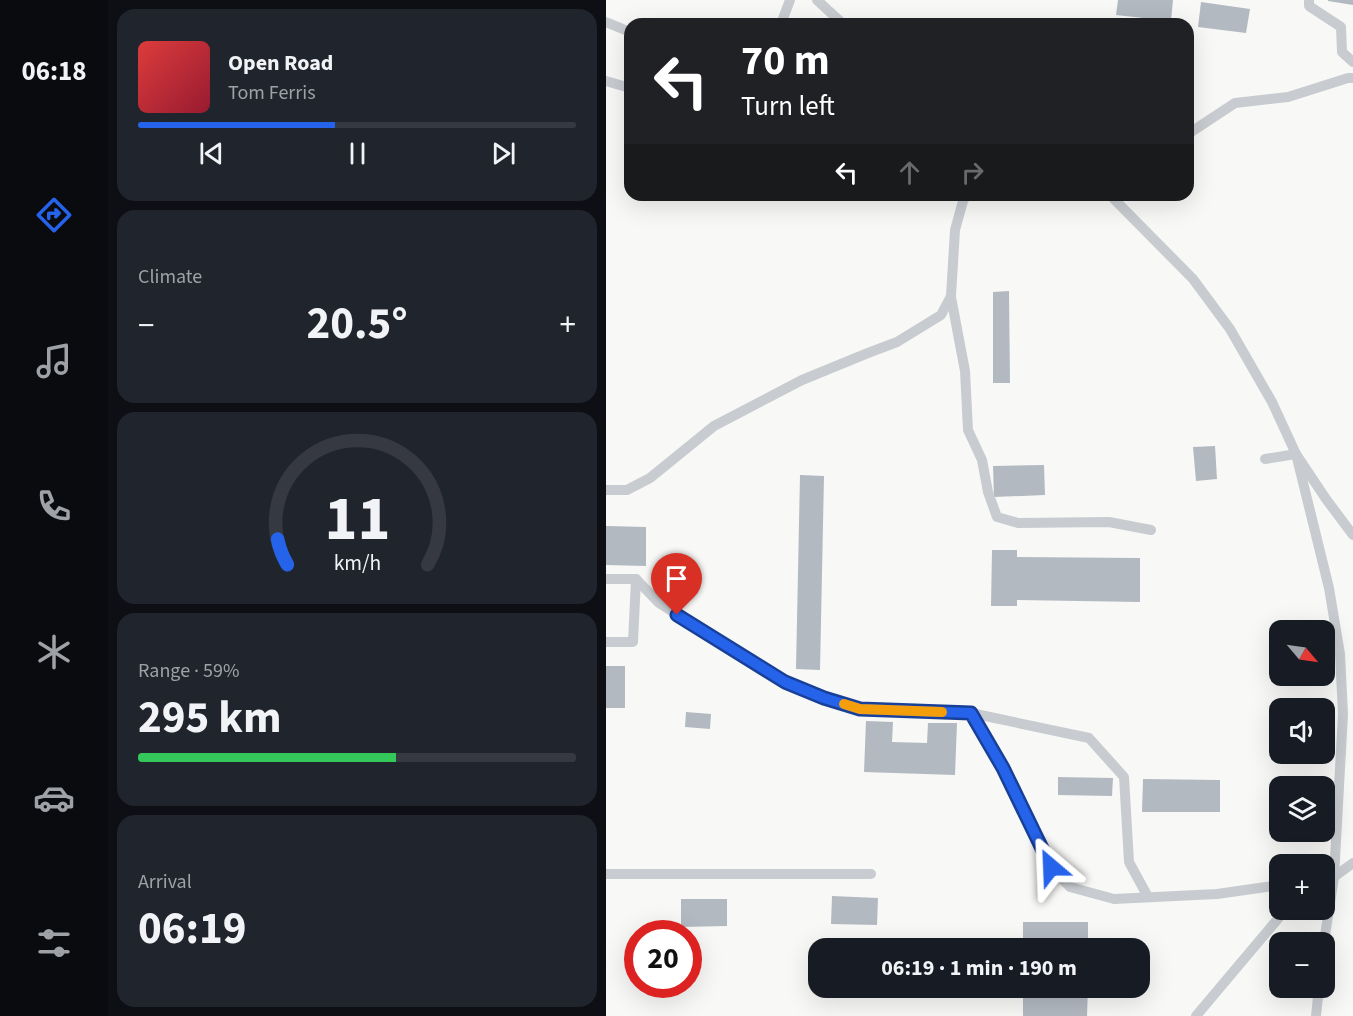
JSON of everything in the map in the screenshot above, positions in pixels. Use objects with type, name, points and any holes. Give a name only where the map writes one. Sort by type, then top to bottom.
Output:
[{"type":"lane","points":[[783,18],[790,0]]},
{"type":"lane","points":[[817,0],[836,18]]},
{"type":"lane","points":[[1309,0],[1308,6],[1341,27],[1342,52],[1353,62]]},
{"type":"lane","points":[[606,22],[624,30]]},
{"type":"lane","points":[[1194,130],[1235,103],[1288,97],[1353,78]]},
{"type":"lane","points":[[606,81],[624,86]]},
{"type":"lane","points":[[963,201],[955,230],[951,296],[965,371],[968,430],[982,460],[988,492],[997,517],[1018,523],[1109,522],[1151,530]]},
{"type":"lane","points":[[1116,201],[1192,279],[1230,329],[1272,402],[1296,454],[1353,535]]},
{"type":"lane","points":[[606,490],[627,490],[650,478],[714,426],[802,380],[897,342],[942,315],[951,296]]},
{"type":"lane","points":[[1266,459],[1296,454]]},
{"type":"lane","points":[[1296,454],[1329,588],[1340,654],[1343,714],[1331,854]]},
{"type":"lane","points":[[606,579],[636,579],[658,603],[785,682],[814,694],[860,709],[971,713],[1089,738],[1124,777],[1129,862],[1148,897]]},
{"type":"lane","points":[[606,642],[633,642],[636,579]]},
{"type":"lane","points":[[971,713],[1003,768],[1051,867],[1071,887],[1114,899],[1217,894],[1269,887]]},
{"type":"lane","points":[[1335,874],[1353,863]]},
{"type":"lane","points":[[606,874],[871,874]]},
{"type":"lane","points":[[1196,1016],[1277,920]]},
{"type":"lane","points":[[1316,1016],[1318,998]]},
{"type":"building","points":[[1118,0],[1173,0],[1171,18],[1116,15]]},
{"type":"building","points":[[1353,0],[1353,5],[1328,1]]},
{"type":"building","points":[[1201,2],[1250,9],[1246,33],[1198,27]]},
{"type":"building","points":[[1009,291],[1010,383],[993,383],[993,292]]},
{"type":"building","points":[[1215,446],[1217,479],[1196,481],[1193,447]]},
{"type":"building","points":[[1044,465],[1045,495],[994,497],[993,466]]},
{"type":"building","points":[[800,475],[824,476],[820,670],[796,669]]},
{"type":"building","points":[[606,526],[646,527],[646,566],[606,565]]},
{"type":"building","points":[[992,550],[1017,550],[1017,557],[1140,558],[1140,602],[1017,600],[1017,606],[991,606]]},
{"type":"building","points":[[606,666],[625,666],[625,708],[606,708]]},
{"type":"building","points":[[686,712],[711,714],[710,729],[685,727]]},
{"type":"building","points":[[866,721],[893,722],[892,742],[927,743],[928,723],[957,723],[955,775],[864,772]]},
{"type":"building","points":[[1058,777],[1113,778],[1112,796],[1058,795]]},
{"type":"building","points":[[1143,779],[1220,780],[1220,812],[1142,812]]},
{"type":"building","points":[[832,896],[878,898],[877,925],[831,924]]},
{"type":"building","points":[[681,899],[727,899],[727,926],[702,927],[702,920],[681,920]]},
{"type":"building","points":[[1023,922],[1088,922],[1088,938],[1023,938]]},
{"type":"building","points":[[1023,998],[1088,998],[1087,1016],[1023,1016]]},
{"type":"slow traffic","points":[[844,704],[860,709],[942,712]]},
{"type":"route","points":[[677,615],[785,682],[824,698],[860,709],[971,713],[1003,768],[1051,867]]}]
